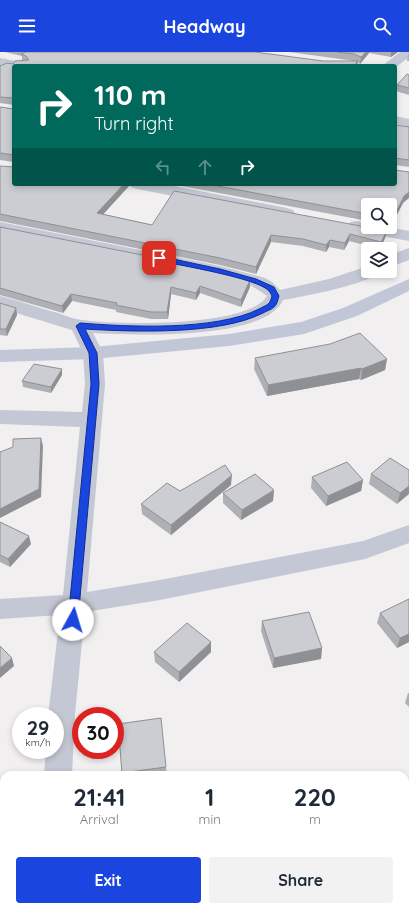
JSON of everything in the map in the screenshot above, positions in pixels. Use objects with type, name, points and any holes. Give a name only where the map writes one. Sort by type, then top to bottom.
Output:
[{"type":"street","points":[[392,64],[408,52]]},
{"type":"street","points":[[0,62],[12,64]]},
{"type":"street","points":[[397,120],[409,123]]},
{"type":"street","points":[[148,186],[226,200],[300,216]]},
{"type":"street","points":[[343,224],[409,236]]},
{"type":"street","points":[[0,227],[220,271],[253,280],[272,288],[276,296]]},
{"type":"street","points":[[397,259],[409,253]]},
{"type":"street","points":[[276,296],[330,285],[361,275]]},
{"type":"street","points":[[0,356],[93,353],[229,340],[304,328],[350,312],[409,284]]},
{"type":"street","points":[[0,302],[80,326],[114,328],[166,328],[221,323],[251,316],[271,306],[276,296]]},
{"type":"street","points":[[58,771],[62,714],[95,384],[93,353],[80,326]]},
{"type":"street","points":[[0,417],[91,420]]},
{"type":"street","points":[[0,609],[74,604],[160,590],[365,550],[409,534]]},
{"type":"building","points":[[26,52],[255,52],[323,61],[358,61],[356,64],[13,64],[15,61],[29,60],[26,56],[21,54]]},
{"type":"building","points":[[337,52],[366,52],[361,57],[354,54]]},
{"type":"building","points":[[7,63],[13,64],[12,98],[0,97],[0,66]]},
{"type":"building","points":[[407,74],[409,75],[409,88],[397,85]]},
{"type":"building","points":[[0,107],[12,109],[12,155],[0,153]]},
{"type":"building","points":[[397,125],[409,127],[409,160],[397,158]]},
{"type":"building","points":[[0,166],[12,167],[12,186],[122,186],[97,213],[152,225],[174,191],[361,226],[361,234],[385,234],[381,242],[350,234],[345,243],[330,240],[326,245],[303,239],[271,235],[256,267],[220,258],[0,214]]},
{"type":"building","points":[[397,170],[409,172],[409,192],[404,196],[397,211],[397,198],[361,198],[361,213],[218,186],[397,186]]},
{"type":"building","points":[[0,227],[219,270],[250,280],[241,300],[200,286],[196,293],[171,287],[167,312],[151,312],[116,305],[117,303],[71,294],[62,306],[0,288]]},
{"type":"building","points":[[0,303],[16,308],[6,329],[0,329]]},
{"type":"building","points":[[360,333],[387,359],[362,369],[268,385],[255,358],[330,344]]},
{"type":"building","points":[[34,364],[62,369],[51,387],[22,381]]},
{"type":"building","points":[[41,438],[39,489],[0,509],[0,452],[13,447],[13,439]]},
{"type":"building","points":[[390,458],[409,470],[409,486],[400,493],[371,474]]},
{"type":"building","points":[[347,462],[363,480],[328,496],[312,477]]},
{"type":"building","points":[[225,465],[232,475],[171,525],[141,504],[167,483],[180,491]]},
{"type":"building","points":[[255,474],[274,490],[242,510],[223,493]]},
{"type":"building","points":[[0,522],[29,536],[8,559],[0,555]]},
{"type":"building","points":[[409,599],[409,634],[400,638],[380,613]]},
{"type":"building","points":[[309,612],[322,648],[274,658],[262,621]]},
{"type":"building","points":[[187,623],[211,642],[179,672],[154,652]]},
{"type":"building","points":[[0,646],[12,658],[0,668]]},
{"type":"building","points":[[161,718],[166,767],[137,771],[122,771],[121,759],[124,759],[124,723]]},
{"type":"route","points":[[73,620],[95,384],[93,353],[80,326],[114,328],[166,328],[221,323],[251,316],[271,306],[276,296],[272,288],[253,280],[220,271],[159,258]]}]
